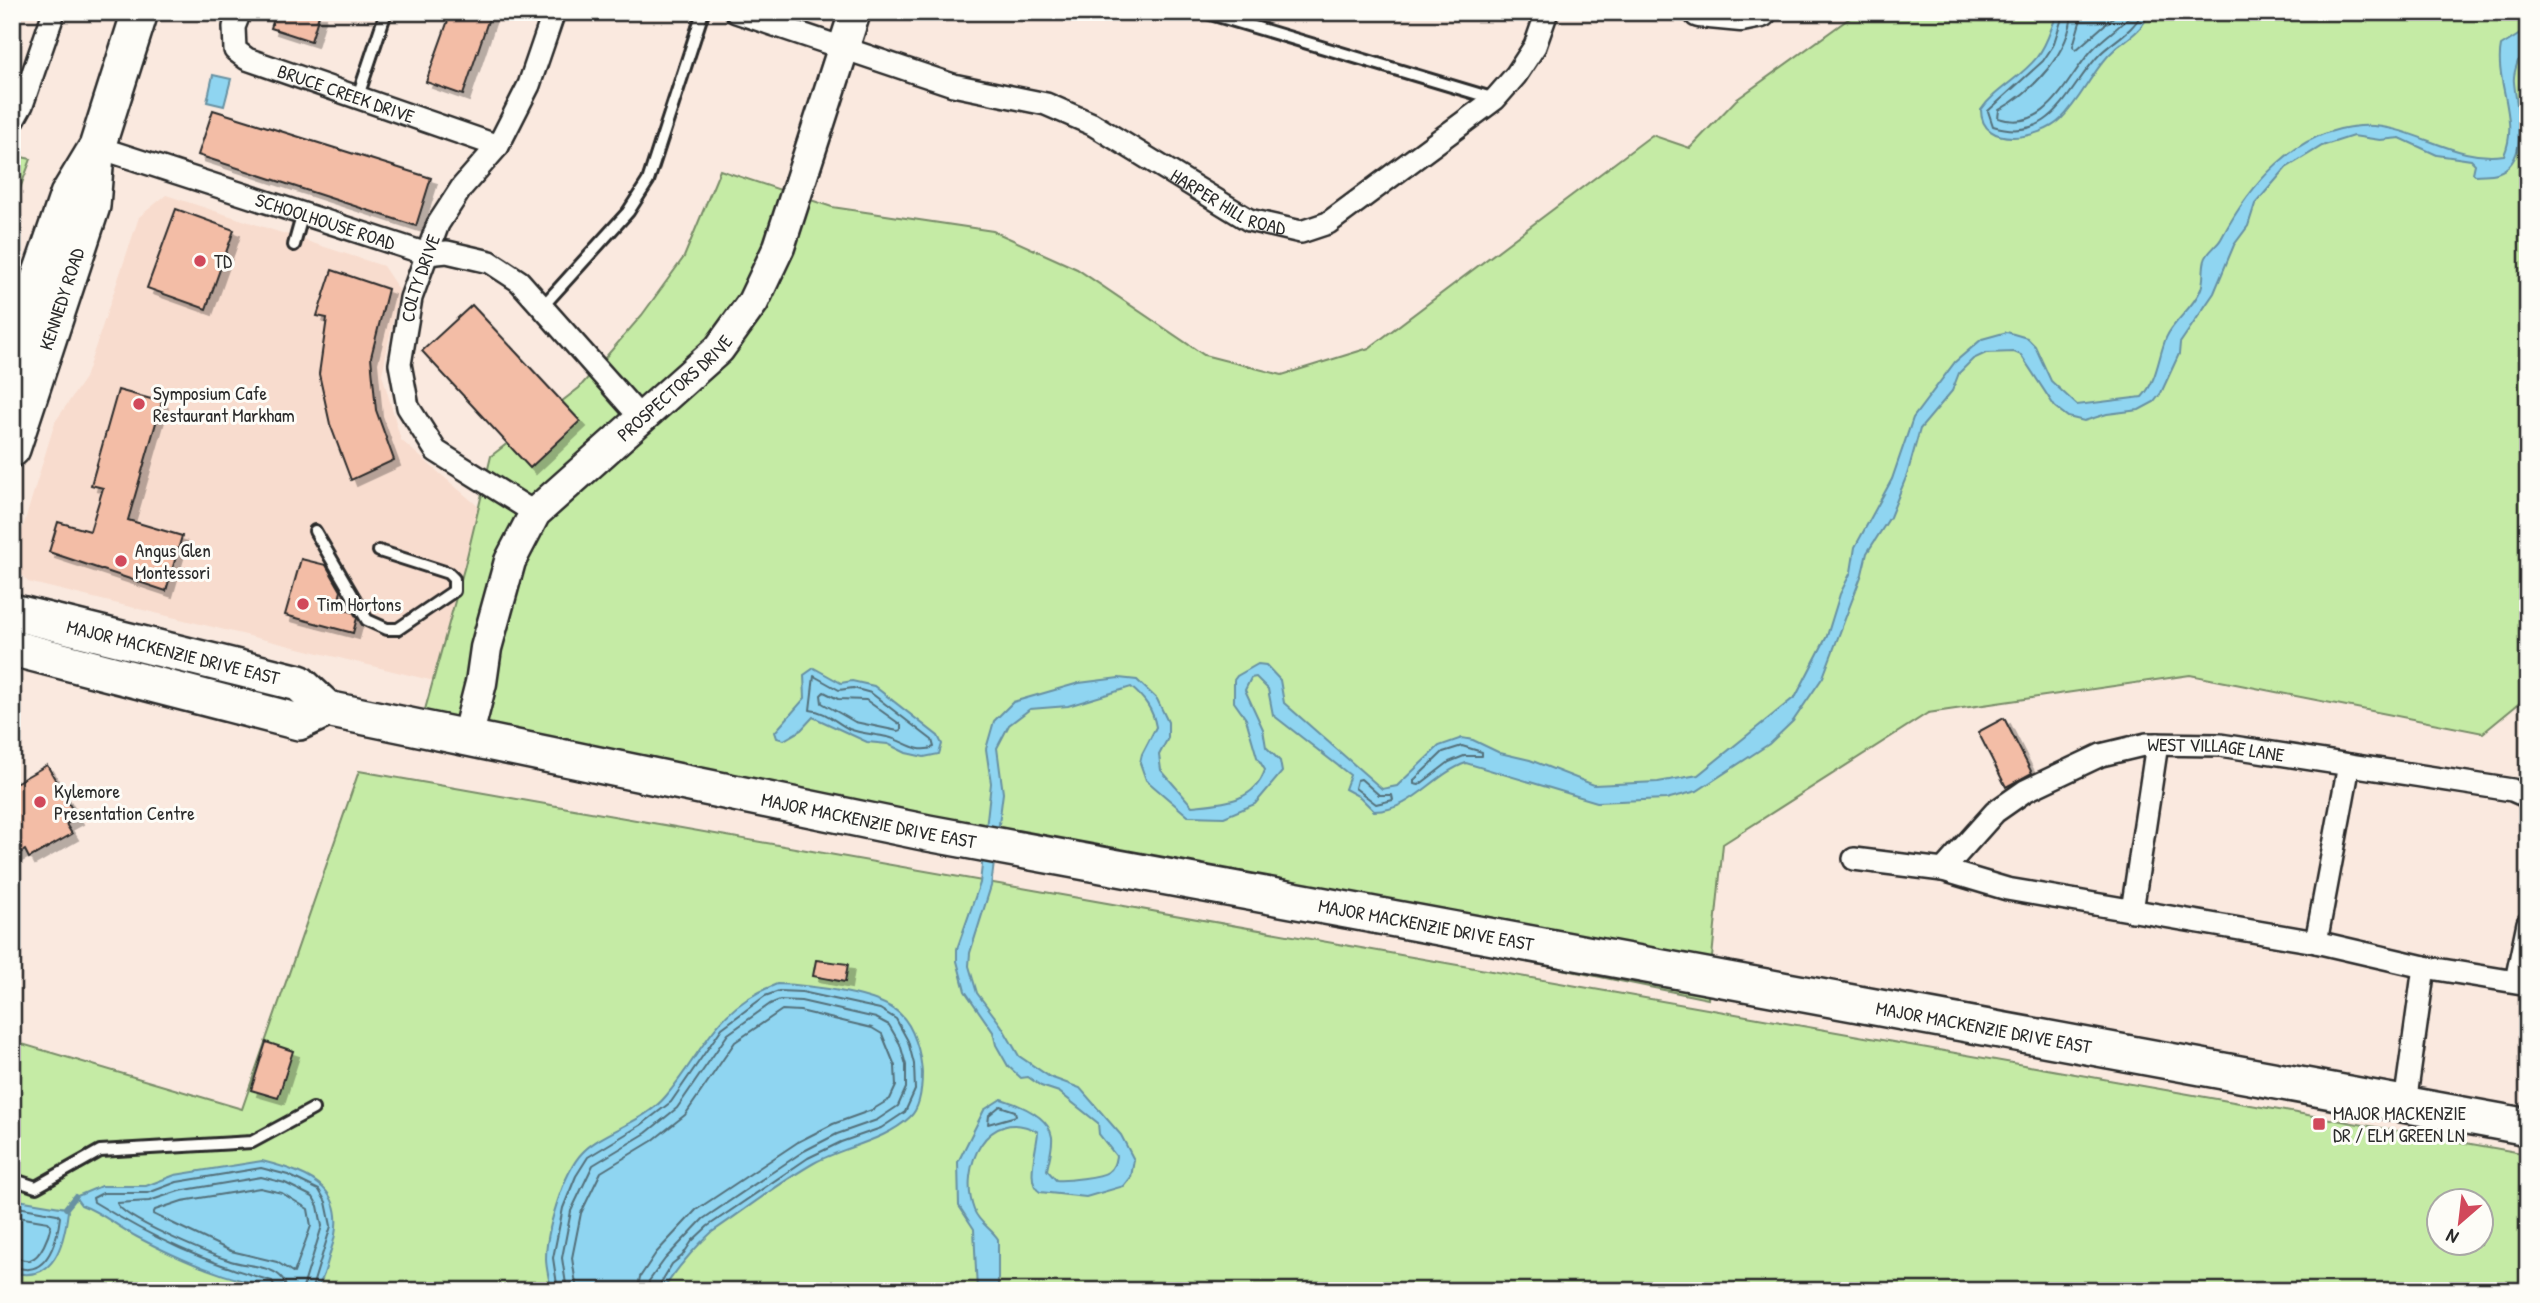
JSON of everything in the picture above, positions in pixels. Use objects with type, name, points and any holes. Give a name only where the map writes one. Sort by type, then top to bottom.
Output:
[{"type":"main road","name":"KENNEDY ROAD","points":[[12,357],[68,195],[96,147],[140,12]]},
{"type":"main road","name":"KENNEDY ROAD","points":[[12,449],[92,206],[96,147]]},
{"type":"main road","name":"MAJOR MACKENZIE DRIVE EAST","points":[[12,612],[299,683],[327,709],[928,833],[2528,1127]]},
{"type":"main road","name":"MAJOR MACKENZIE DRIVE EAST","points":[[12,648],[299,722],[327,709]]},
{"type":"street","points":[[12,123],[22,105],[54,12]]},
{"type":"street","name":"BRUCE CREEK DRIVE","points":[[240,12],[234,27],[235,50],[247,60],[498,146]]},
{"type":"street","name":"COLTY DRIVE","points":[[536,513],[436,451],[408,407],[400,364],[401,345],[411,299],[438,224],[498,146],[529,85],[554,12]]},
{"type":"street","points":[[736,12],[843,50]]},
{"type":"street","name":"PROSPECTORS DRIVE","points":[[467,738],[481,683],[486,648],[510,561],[536,513],[719,349],[753,302],[779,247],[855,12]]},
{"type":"street","name":"HARPER HILL ROAD","points":[[843,50],[953,85],[1046,104],[1092,124],[1249,219],[1301,232],[1328,223],[1495,99],[1516,75],[1535,46],[1547,12]]},
{"type":"street","points":[[1699,12],[1741,16],[1761,12]]},
{"type":"street","name":"SCHOOLHOUSE ROAD","points":[[96,147],[427,254],[447,252],[490,262],[519,281],[640,417]]},
{"type":"street","points":[[2132,911],[2157,744]]},
{"type":"street","name":"WEST VILLAGE LANE","points":[[1942,870],[1996,812],[2025,791],[2101,755],[2157,744],[2220,745],[2512,790],[2528,797]]},
{"type":"street","points":[[2316,942],[2349,765]]},
{"type":"street","points":[[1854,859],[1942,870],[2007,889],[2316,942],[2424,967],[2522,982],[2528,923]]},
{"type":"street","points":[[2405,1104],[2424,967]]},
{"type":"lane","points":[[358,99],[386,12]]},
{"type":"lane","points":[[542,307],[621,219],[648,181],[703,12]]},
{"type":"lane","points":[[1204,12],[1495,99]]},
{"type":"lane","points":[[294,245],[303,213]]},
{"type":"lane","points":[[315,531],[367,620],[377,626],[398,629],[454,591],[454,579],[448,573],[379,551]]},
{"type":"lane","points":[[12,1179],[36,1187],[100,1151],[253,1142],[313,1109]]},
{"type":"shaded area","points":[[166,195],[383,266],[399,290],[382,374],[401,440],[487,514],[434,681],[28,582],[12,563],[55,422],[85,378],[139,217]]},
{"type":"green space","points":[[1858,12],[2528,12],[2528,696],[2483,733],[2190,675],[1928,713],[1723,844],[1708,999],[418,735],[465,565],[491,456],[579,388],[642,315],[684,257],[720,170],[832,207],[993,231],[1077,269],[1204,355],[1282,375],[1369,348],[1652,135],[1690,148],[1736,100]]},
{"type":"green space","points":[[12,155],[31,159],[12,210]]},
{"type":"green space","points":[[359,771],[2528,1154],[2528,1291],[12,1291],[12,1041],[242,1109]]},
{"type":"water","points":[[2058,12],[2149,12],[2140,28],[2109,55],[2069,110],[2052,126],[2040,132],[2013,137],[2001,136],[1991,131],[1984,123],[1981,110],[2041,52]]},
{"type":"water","points":[[2528,29],[2528,53],[2518,61],[2514,77],[2519,133],[2515,158],[2508,167],[2495,174],[2475,175],[2475,164],[2471,160],[2437,155],[2400,138],[2380,140],[2353,136],[2322,146],[2286,168],[2255,204],[2248,226],[2234,245],[2214,293],[2180,343],[2179,354],[2154,402],[2139,410],[2107,414],[2084,421],[2068,417],[2055,407],[2021,355],[2014,352],[1986,353],[1973,359],[1959,373],[1952,391],[1920,429],[1907,475],[1890,517],[1867,553],[1862,574],[1823,677],[1793,721],[1769,744],[1697,791],[1666,799],[1597,802],[1466,763],[1400,805],[1374,811],[1360,797],[1345,789],[1350,775],[1273,715],[1268,689],[1256,677],[1251,678],[1245,690],[1263,729],[1266,747],[1280,761],[1282,772],[1255,804],[1224,817],[1188,816],[1146,780],[1140,763],[1156,727],[1147,704],[1131,687],[1068,706],[1030,709],[1009,725],[997,748],[1003,793],[991,886],[970,953],[969,966],[977,993],[1001,1025],[1019,1056],[1050,1077],[1080,1088],[1121,1135],[1134,1160],[1131,1177],[1124,1186],[1086,1197],[1040,1192],[1033,1181],[1038,1132],[1020,1126],[1004,1126],[991,1133],[974,1159],[970,1193],[976,1215],[998,1239],[998,1291],[977,1291],[974,1229],[959,1206],[958,1162],[984,1110],[1001,1099],[1039,1117],[1050,1130],[1052,1137],[1047,1170],[1056,1180],[1104,1174],[1113,1167],[1116,1156],[1099,1134],[1098,1123],[1059,1092],[1041,1086],[1028,1077],[1021,1078],[1008,1066],[996,1045],[993,1032],[965,991],[957,961],[957,949],[980,883],[991,783],[986,749],[994,721],[1013,702],[1079,683],[1119,678],[1137,680],[1157,699],[1168,722],[1168,738],[1159,755],[1161,770],[1192,806],[1235,799],[1245,795],[1260,781],[1265,770],[1257,757],[1246,719],[1234,702],[1234,680],[1258,664],[1266,665],[1280,680],[1284,703],[1382,789],[1397,786],[1439,746],[1462,738],[1594,785],[1658,782],[1698,775],[1796,696],[1827,636],[1840,594],[1851,572],[1855,547],[1892,479],[1913,418],[1955,362],[1982,339],[2007,332],[2027,338],[2035,346],[2051,381],[2077,405],[2142,397],[2154,377],[2169,332],[2200,291],[2206,257],[2219,242],[2245,200],[2277,164],[2315,138],[2360,126],[2397,130],[2467,153],[2504,155],[2509,128],[2501,72],[2501,46]]},
{"type":"water","points":[[213,75],[231,79],[224,106],[207,102]]},
{"type":"water","points":[[814,668],[841,683],[852,681],[874,686],[938,736],[942,744],[939,754],[924,757],[906,753],[888,744],[867,742],[813,717],[801,730],[784,740],[777,738],[775,732],[805,698],[804,675]]},
{"type":"water","points":[[777,984],[824,988],[860,996],[890,1007],[900,1014],[913,1033],[921,1066],[920,1096],[914,1113],[889,1132],[814,1163],[712,1232],[685,1260],[662,1291],[551,1291],[546,1259],[549,1234],[562,1188],[575,1162],[600,1139],[657,1105],[724,1018],[756,994]]},
{"type":"water","points":[[262,1161],[312,1179],[331,1199],[336,1213],[336,1229],[325,1271],[315,1291],[269,1287],[201,1267],[137,1237],[81,1205],[75,1197],[101,1186],[146,1186],[175,1175]]},
{"type":"water","points":[[12,1199],[66,1208],[68,1211],[60,1248],[47,1267],[38,1272],[12,1272]]},
{"type":"building","points":[[276,12],[320,12],[311,41],[271,28]]},
{"type":"building","points":[[451,12],[491,12],[463,95],[426,82]]},
{"type":"building","points":[[213,110],[431,178],[416,226],[198,155]]},
{"type":"building","name":"TD","points":[[176,209],[234,230],[206,309],[147,288]]},
{"type":"building","points":[[332,270],[388,289],[371,357],[376,410],[394,460],[351,480],[330,424],[319,374],[327,318],[317,316]]},
{"type":"building","points":[[472,305],[580,421],[530,468],[422,351]]},
{"type":"building","points":[[118,390],[162,402],[128,520],[182,536],[166,591],[49,552],[58,522],[90,531],[103,488],[91,485]]},
{"type":"building","points":[[301,559],[326,565],[341,591],[337,608],[353,612],[357,618],[353,633],[285,615]]},
{"type":"building","points":[[2004,718],[2032,773],[2006,787],[1978,732]]},
{"type":"building","name":"Kylemore Presentation Centre","points":[[47,765],[77,818],[66,824],[72,834],[29,858],[25,850],[12,857],[12,785]]},
{"type":"building","points":[[816,960],[848,964],[845,982],[813,976]]},
{"type":"building","points":[[266,1042],[293,1051],[278,1098],[251,1090]]},
{"type":"waterway","points":[[66,1208],[75,1197]]},
{"type":"place","name":"TD","points":[[200,261]]},
{"type":"place","name":"Symposium Cafe Restaurant Markham","points":[[139,404]]},
{"type":"place","name":"Angus Glen Montessori","points":[[121,561]]},
{"type":"place","name":"Tim Hortons","points":[[303,604]]},
{"type":"place","name":"Kylemore Presentation Centre","points":[[40,802]]},
{"type":"place","name":"MAJOR MACKENZIE DR / ELM GREEN LN","points":[[2319,1124]]}]
